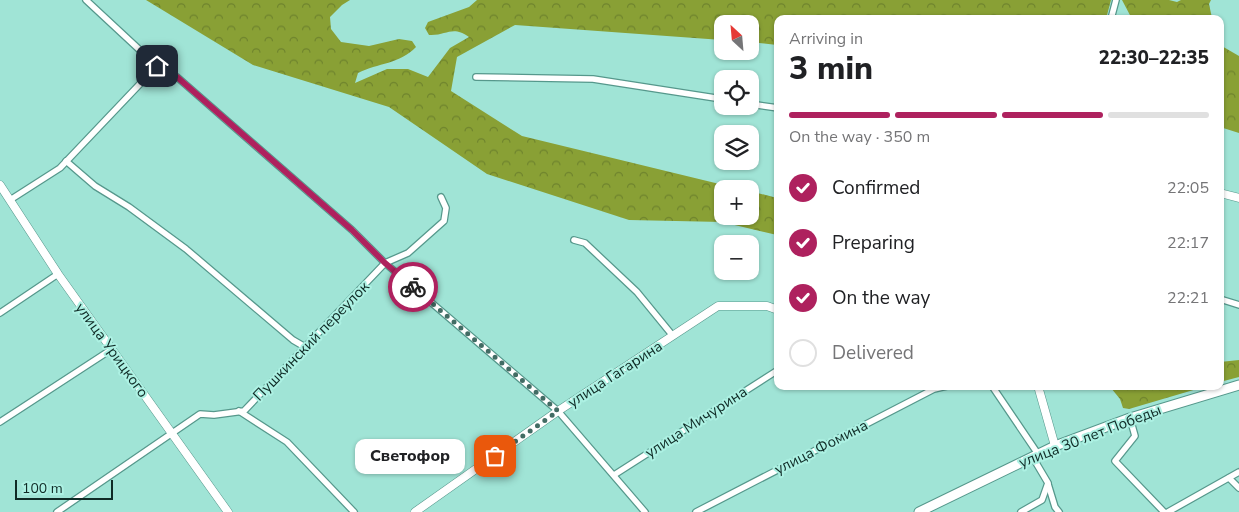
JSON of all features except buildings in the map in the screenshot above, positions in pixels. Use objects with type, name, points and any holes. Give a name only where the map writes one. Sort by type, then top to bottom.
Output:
[{"type":"main road","name":"улица 30 лет Победы","points":[[1224,390],[1239,385]]},
{"type":"main road","name":"улица 30 лет Победы","points":[[920,512],[1055,446],[1130,418],[1222,390]]},
{"type":"street","points":[[86,0],[157,66],[177,77],[352,230],[385,263],[558,411],[645,512]]},
{"type":"street","points":[[1112,15],[1116,0]]},
{"type":"street","points":[[10,200],[60,168],[157,66]]},
{"type":"street","points":[[476,77],[593,79],[714,98]]},
{"type":"street","points":[[759,105],[774,107]]},
{"type":"street","points":[[66,161],[95,186],[129,207],[186,249],[293,340],[305,347]]},
{"type":"street","name":"улица Урицкого","points":[[0,185],[58,274],[228,512]]},
{"type":"street","points":[[1224,196],[1239,198]]},
{"type":"street","name":"Пушкинский переулок","points":[[57,512],[200,414],[214,415],[244,411],[385,263],[408,253],[444,221],[446,208],[441,197]]},
{"type":"street","points":[[574,240],[585,243],[637,292],[673,336]]},
{"type":"street","points":[[0,313],[58,274]]},
{"type":"street","points":[[1224,300],[1239,305]]},
{"type":"street","name":"улица Гагарина","points":[[415,512],[558,411],[718,306],[767,306],[774,309]]},
{"type":"street","points":[[0,422],[112,349]]},
{"type":"street","name":"улица Мичурина","points":[[614,474],[774,373]]},
{"type":"street","name":"улица Фомина","points":[[696,512],[932,390]]},
{"type":"street","points":[[994,390],[1035,455],[1048,483],[1055,507],[1059,512]]},
{"type":"street","points":[[1039,390],[1055,446]]},
{"type":"street","points":[[239,411],[287,442],[354,512]]},
{"type":"street","points":[[1130,418],[1135,436],[1115,461],[1166,512],[1239,472]]},
{"type":"street","points":[[1229,478],[1239,488]]},
{"type":"street","points":[[1022,512],[1042,500],[1048,483]]},
{"type":"green space","points":[[146,0],[350,0],[330,17],[331,29],[341,42],[369,46],[399,39],[412,41],[416,47],[403,57],[358,73],[355,83],[387,69],[408,69],[428,77],[450,48],[469,37],[454,31],[429,35],[425,28],[428,22],[469,7],[477,0],[1111,0],[1107,15],[774,15],[774,45],[759,43],[759,15],[714,15],[714,39],[515,25],[457,57],[451,91],[522,136],[714,183],[714,222],[629,220],[487,174],[389,107],[253,65]]},
{"type":"green space","points":[[1122,0],[1169,0],[1177,2],[1181,0],[1211,0],[1209,4],[1211,15],[1130,15]]},
{"type":"green space","points":[[1224,47],[1239,56],[1239,133],[1224,128]]},
{"type":"green space","points":[[759,193],[774,197],[774,234],[735,225],[759,225]]},
{"type":"green space","points":[[1239,360],[1239,377],[1224,381],[1224,362]]},
{"type":"green space","points":[[1113,390],[1193,390],[1129,409],[1123,408],[1120,399]]},
{"type":"way so far","points":[[413,287],[558,411],[495,456]]},
{"type":"place","name":"Светофор","points":[[495,456]]},
{"type":"route","points":[[157,66],[177,77],[352,230],[385,263],[413,287]]}]
